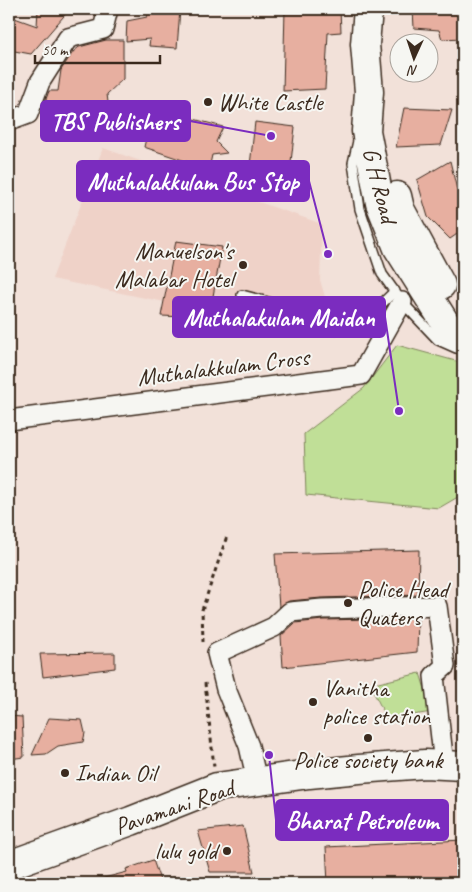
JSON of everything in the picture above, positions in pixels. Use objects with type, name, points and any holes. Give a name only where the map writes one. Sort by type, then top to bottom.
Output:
[{"type":"main road","name":"G H Road","points":[[368,9],[365,44],[370,92],[366,131],[380,203],[398,248],[446,324],[463,340]]},
{"type":"main road","name":"G H Road","points":[[378,9],[377,32],[384,142],[400,209],[452,307],[463,318]]},
{"type":"main road","name":"Pavamani Road","points":[[9,865],[131,821],[217,787],[359,769],[425,764],[454,766]]},
{"type":"street","points":[[9,120],[28,114],[40,82],[68,38],[102,29],[108,9]]},
{"type":"street","name":"Muthalakkulam Cross","points":[[9,420],[361,375],[398,297]]},
{"type":"street","points":[[257,781],[249,746],[226,689],[217,653],[274,627],[290,612],[322,609],[437,606],[445,666],[434,676],[454,766]]},
{"type":"lane","points":[[370,92],[353,163],[360,209],[382,274],[398,297],[438,340],[463,351]]},
{"type":"lane","points":[[242,295],[347,323],[373,312],[398,297]]},
{"type":"shaded area","points":[[103,148],[322,224],[320,280],[337,337],[52,279]]},
{"type":"green space","points":[[397,345],[463,363],[463,494],[439,508],[306,495],[304,434],[364,388]]},
{"type":"green space","points":[[420,673],[432,712],[387,719],[370,685]]},
{"type":"building","points":[[38,9],[70,9],[31,54],[9,50],[9,16],[37,26]]},
{"type":"building","points":[[150,9],[180,9],[177,48],[149,46],[150,39],[126,41],[127,21],[147,17]]},
{"type":"building","points":[[285,9],[340,9],[341,32],[328,33],[325,89],[283,91]]},
{"type":"building","points":[[413,9],[463,9],[463,38],[442,39],[439,30],[414,28]]},
{"type":"building","points":[[106,40],[123,40],[123,79],[107,94],[110,119],[105,131],[82,121],[51,122],[41,112],[49,91],[58,91],[61,70],[73,52],[79,47]]},
{"type":"building","points":[[153,108],[223,127],[216,142],[227,153],[212,155],[209,169],[144,147]]},
{"type":"building","points":[[404,108],[452,110],[441,145],[396,147]]},
{"type":"building","points":[[255,122],[295,127],[289,179],[249,174]]},
{"type":"building","points":[[450,161],[457,190],[463,187],[463,230],[450,239],[428,217],[417,180]]},
{"type":"building","points":[[176,241],[222,247],[209,318],[161,316]]},
{"type":"building","points":[[419,550],[418,595],[321,598],[289,601],[279,607],[275,554]]},
{"type":"building","points":[[418,618],[417,652],[283,667],[281,636],[295,623],[323,620]]},
{"type":"building","points":[[115,653],[115,668],[43,677],[40,654]]},
{"type":"building","points":[[9,716],[22,717],[24,757],[9,759]]},
{"type":"building","points":[[49,718],[82,720],[85,733],[83,742],[58,746],[46,754],[32,755]]},
{"type":"building","name":"lulu gold","points":[[243,826],[254,872],[210,872],[198,831]]},
{"type":"building","points":[[463,840],[463,882],[328,883],[326,847]]},
{"type":"building","points":[[153,860],[161,883],[101,883],[100,879],[127,872],[126,869]]},
{"type":"place","name":"White Castle","points":[[208,102]]},
{"type":"place","name":"TBS Publishers","points":[[271,136]]},
{"type":"place","name":"Muthalakkulam Bus Stop","points":[[328,254]]},
{"type":"place","name":"Manuelson's Malabar Hotel","points":[[243,265]]},
{"type":"place","name":"Muthalakulam Maidan","points":[[399,411]]},
{"type":"place","name":"Police Head Quaters","points":[[348,603]]},
{"type":"place","name":"Vanitha police station","points":[[313,702]]},
{"type":"place","name":"Police society bank","points":[[368,738]]},
{"type":"place","name":"Bharat Petroleum","points":[[269,755]]},
{"type":"place","name":"Indian Oil","points":[[65,773]]},
{"type":"place","name":"lulu gold","points":[[227,851]]}]
